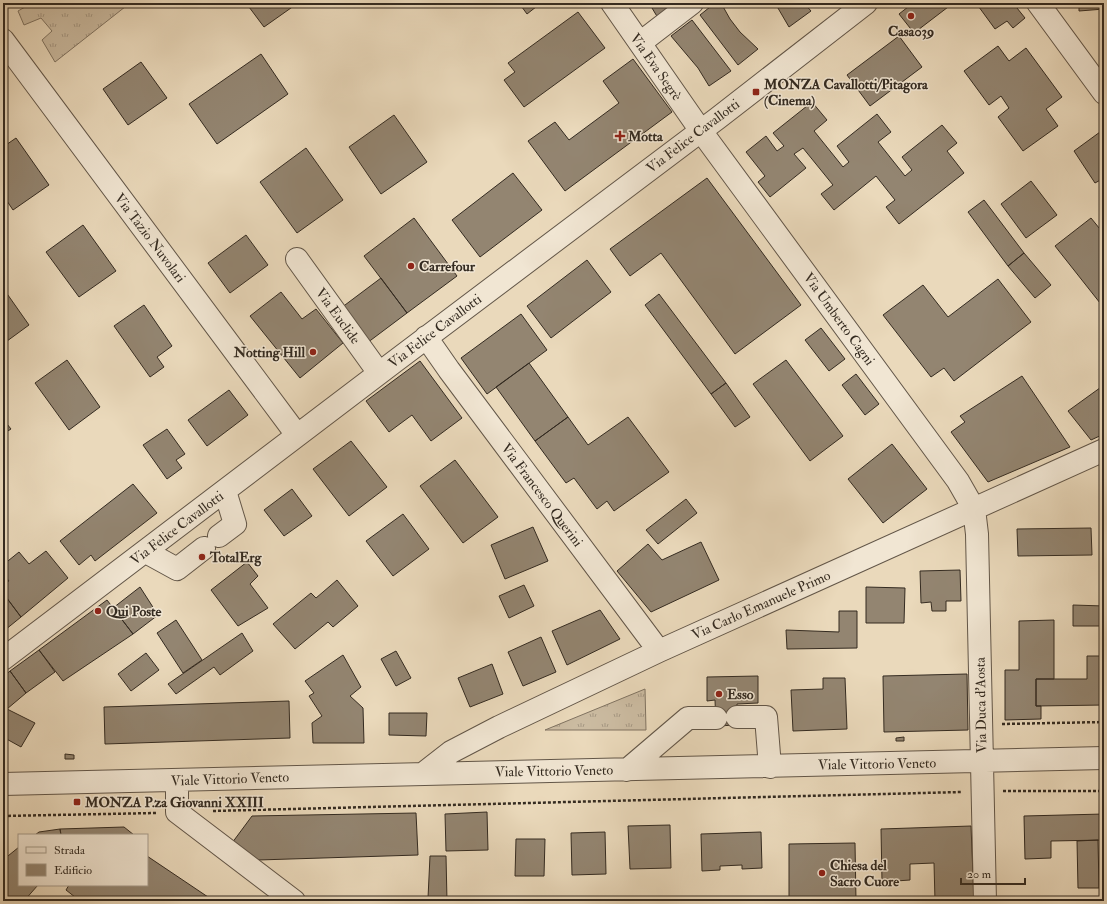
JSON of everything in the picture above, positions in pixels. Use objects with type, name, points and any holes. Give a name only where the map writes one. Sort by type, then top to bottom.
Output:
[{"type":"street","name":"Via Eva Segrè","points":[[612,3],[701,131]]},
{"type":"street","points":[[640,43],[692,3]]},
{"type":"street","name":"Via Felice Cavallotti","points":[[3,659],[146,552],[297,435],[380,374],[426,337],[701,131],[866,3]]},
{"type":"street","points":[[1038,3],[1104,93]]},
{"type":"street","name":"Via Tazio Nuvolari","points":[[3,40],[297,435]]},
{"type":"street","name":"Via Umberto Cagni","points":[[701,131],[954,474],[974,509]]},
{"type":"street","name":"Via Euclide","points":[[297,259],[380,374]]},
{"type":"street","name":"Via Francesco Querini","points":[[426,337],[659,651]]},
{"type":"street","name":"Via Carlo Emanuele Primo","points":[[424,773],[451,752],[499,727],[659,651],[1104,450]]},
{"type":"street","points":[[146,552],[178,569],[235,524],[225,491]]},
{"type":"street","name":"Via Duca d'Aosta","points":[[974,509],[977,534],[985,901]]},
{"type":"street","points":[[627,770],[688,718],[766,717],[770,767]]},
{"type":"street","name":"Viale Vittorio Veneto","points":[[3,784],[1104,758]]},
{"type":"street","points":[[177,781],[177,812],[294,901]]},
{"type":"path","points":[[982,724],[1104,722]]},
{"type":"path","points":[[3,816],[983,792],[1104,791]]},
{"type":"green space","points":[[32,3],[130,3],[55,62],[42,40],[52,31],[41,18],[24,25],[18,11]]},
{"type":"green space","points":[[645,689],[646,730],[545,730]]},
{"type":"building","points":[[246,3],[298,3],[264,27]]},
{"type":"building","points":[[519,3],[541,3],[527,14]]},
{"type":"building","points":[[649,3],[675,3],[658,18]]},
{"type":"building","points":[[715,3],[721,3],[730,19],[740,32],[758,49],[738,65],[700,15]]},
{"type":"building","points":[[775,3],[804,3],[811,11],[789,27]]},
{"type":"building","points":[[913,3],[952,4],[914,33],[899,14]]},
{"type":"building","points":[[976,3],[1013,3],[1025,18],[1013,28],[1007,21],[995,29]]},
{"type":"building","points":[[1079,3],[1104,3],[1104,9],[1079,11]]},
{"type":"building","points":[[578,12],[605,48],[524,107],[504,80],[515,72],[508,63]]},
{"type":"building","points":[[692,20],[731,71],[709,86],[698,68],[671,36]]},
{"type":"building","points":[[899,36],[922,67],[870,106],[847,75]]},
{"type":"building","points":[[998,46],[1009,61],[1026,48],[1062,97],[1046,109],[1058,126],[1023,151],[998,117],[1009,108],[1001,96],[989,105],[964,71]]},
{"type":"building","points":[[261,54],[288,94],[217,144],[189,104]]},
{"type":"building","points":[[633,59],[672,112],[565,191],[528,141],[555,122],[569,140],[619,103],[603,81]]},
{"type":"building","points":[[141,62],[167,98],[128,125],[103,89]]},
{"type":"building","points":[[812,102],[827,120],[814,131],[843,167],[849,162],[837,146],[877,114],[891,132],[878,142],[905,176],[912,170],[902,157],[942,125],[957,143],[947,151],[964,173],[899,224],[886,207],[895,200],[876,176],[834,210],[821,194],[833,185],[803,148],[794,154],[806,168],[770,197],[758,182],[765,176],[746,152],[766,136],[777,151],[784,146],[773,133]]},
{"type":"building","points":[[394,115],[427,162],[381,194],[349,147]]},
{"type":"building","points":[[1100,132],[1104,137],[1104,178],[1095,183],[1074,151]]},
{"type":"building","points":[[16,138],[49,185],[13,210],[3,195],[3,147]]},
{"type":"building","points":[[306,148],[343,200],[297,233],[260,182]]},
{"type":"building","points":[[513,173],[542,210],[480,257],[452,220]]},
{"type":"building","points":[[707,178],[801,305],[735,354],[661,253],[630,276],[610,249]]},
{"type":"building","points":[[1031,181],[1057,215],[1026,238],[1001,204]]},
{"type":"building","points":[[984,200],[1024,253],[1008,266],[968,212]]},
{"type":"building","name":"Carrefour","points":[[414,218],[457,276],[407,313],[364,256]]},
{"type":"building","points":[[1091,218],[1104,234],[1104,308],[1055,246]]},
{"type":"building","points":[[83,225],[116,271],[79,297],[46,252]]},
{"type":"building","points":[[246,235],[268,265],[230,293],[208,263]]},
{"type":"building","points":[[1024,253],[1051,285],[1035,298],[1008,266]]},
{"type":"building","points":[[587,260],[611,292],[551,338],[527,306]]},
{"type":"building","points":[[381,278],[407,313],[367,343],[341,308]]},
{"type":"building","points":[[998,279],[1031,322],[954,381],[944,368],[931,377],[883,315],[923,285],[948,317]]},
{"type":"building","points":[[3,288],[29,325],[3,344]]},
{"type":"building","points":[[281,292],[302,319],[316,309],[343,343],[300,378],[250,316]]},
{"type":"building","points":[[659,294],[726,383],[711,394],[645,305]]},
{"type":"building","points":[[144,305],[172,346],[157,357],[164,367],[150,377],[114,326]]},
{"type":"building","points":[[521,314],[547,350],[487,394],[461,358]]},
{"type":"building","points":[[821,328],[845,359],[829,371],[805,340]]},
{"type":"building","points":[[67,360],[100,407],[69,430],[35,383]]},
{"type":"building","points":[[786,360],[843,436],[810,461],[753,384]]},
{"type":"building","points":[[420,361],[462,418],[431,441],[412,415],[389,432],[366,401]]},
{"type":"building","points":[[529,363],[568,417],[535,441],[496,387]]},
{"type":"building","points":[[856,374],[879,404],[865,415],[842,385]]},
{"type":"building","points":[[1022,376],[1070,447],[988,482],[951,432],[965,422],[960,416]]},
{"type":"building","points":[[726,383],[750,417],[735,427],[711,394]]},
{"type":"building","points":[[1104,385],[1104,434],[1091,440],[1068,411]]},
{"type":"building","points":[[229,390],[248,415],[207,446],[188,420]]},
{"type":"building","points":[[568,417],[588,445],[628,417],[669,472],[614,511],[607,501],[597,509],[574,478],[566,483],[535,441]]},
{"type":"building","points":[[3,419],[11,429],[3,434]]},
{"type":"building","points":[[167,429],[185,454],[176,460],[182,468],[167,479],[143,445]]},
{"type":"building","points":[[351,441],[387,487],[349,516],[313,469]]},
{"type":"building","points":[[892,444],[927,489],[883,523],[848,479]]},
{"type":"building","points":[[455,460],[498,517],[463,543],[420,486]]},
{"type":"building","points":[[133,484],[157,513],[95,561],[91,555],[79,565],[60,541]]},
{"type":"building","points":[[292,489],[312,516],[284,536],[264,510]]},
{"type":"building","points":[[686,499],[697,513],[658,544],[646,530]]},
{"type":"building","points":[[403,514],[429,549],[393,576],[366,541]]},
{"type":"building","points":[[533,527],[548,561],[505,579],[491,545]]},
{"type":"building","points":[[1091,528],[1092,555],[1018,556],[1017,529]]},
{"type":"building","points":[[701,542],[719,580],[651,612],[617,571],[648,544],[662,560]]},
{"type":"building","points":[[46,551],[68,578],[21,617],[3,593],[3,584],[9,581],[3,574],[3,565],[19,552],[29,564]]},
{"type":"building","points":[[247,562],[258,576],[250,584],[268,608],[238,626],[211,590]]},
{"type":"building","points":[[960,570],[961,601],[946,601],[946,611],[932,611],[931,602],[921,603],[920,571]]},
{"type":"building","points":[[337,580],[358,606],[333,627],[328,622],[295,649],[273,624],[311,593],[316,598]]},
{"type":"building","points":[[524,585],[534,606],[509,618],[499,596]]},
{"type":"building","points":[[140,587],[158,615],[133,634],[113,608]]},
{"type":"building","points":[[866,587],[905,588],[904,623],[866,623]]},
{"type":"building","points":[[3,593],[21,617],[5,630],[3,628]]},
{"type":"building","points":[[107,600],[133,634],[63,681],[39,650]]},
{"type":"building","points":[[1073,605],[1104,606],[1104,626],[1073,626]]},
{"type":"building","points":[[600,610],[620,639],[567,665],[552,631]]},
{"type":"building","points":[[839,611],[857,611],[857,648],[787,649],[786,630],[839,632]]},
{"type":"building","points":[[176,620],[202,660],[183,673],[157,633]]},
{"type":"building","points":[[1054,620],[1054,679],[1036,679],[1036,706],[1041,706],[1041,719],[1005,720],[1005,670],[1019,670],[1019,621]]},
{"type":"building","points":[[242,633],[253,651],[220,675],[214,667],[176,694],[168,684]]},
{"type":"building","points":[[541,637],[556,672],[523,686],[508,652]]},
{"type":"building","points":[[39,650],[55,672],[26,693],[10,671]]},
{"type":"building","points":[[396,651],[411,678],[396,686],[381,659]]},
{"type":"building","points":[[146,653],[159,670],[131,691],[118,674]]},
{"type":"building","points":[[343,655],[361,687],[350,696],[363,708],[364,743],[313,743],[312,723],[322,716],[309,696],[314,693],[305,681]]},
{"type":"building","points":[[1087,656],[1104,656],[1104,705],[1036,706],[1036,679],[1087,679]]},
{"type":"building","points":[[492,664],[503,694],[470,707],[458,678]]},
{"type":"building","points":[[10,671],[26,693],[7,709],[35,723],[21,747],[3,737],[3,677]]},
{"type":"building","points":[[967,674],[968,730],[884,732],[883,676]]},
{"type":"building","points":[[758,676],[758,703],[737,704],[737,725],[716,726],[715,700],[707,701],[707,677]]},
{"type":"building","points":[[823,678],[845,678],[847,729],[793,731],[791,690],[823,689]]},
{"type":"building","points":[[289,701],[290,738],[105,744],[104,707]]},
{"type":"building","points":[[389,713],[427,713],[426,736],[389,735]]},
{"type":"building","points":[[904,737],[904,741],[896,741],[896,738]]},
{"type":"building","points":[[65,754],[74,755],[74,759],[65,759]]},
{"type":"building","points":[[487,812],[488,850],[446,851],[445,814]]},
{"type":"building","points":[[416,813],[418,855],[258,860],[232,843],[252,816]]},
{"type":"building","points":[[1104,814],[1104,840],[1051,841],[1051,858],[1025,859],[1024,816]]},
{"type":"building","points":[[670,825],[671,868],[630,869],[628,826]]},
{"type":"building","points":[[971,826],[974,901],[935,901],[934,863],[910,864],[910,880],[882,882],[881,829]]},
{"type":"building","points":[[124,827],[133,834],[61,834],[60,829]]},
{"type":"building","points":[[60,829],[61,834],[36,834],[39,832]]},
{"type":"building","points":[[605,832],[606,874],[572,875],[571,833]]},
{"type":"building","points":[[761,832],[762,868],[742,869],[742,865],[720,866],[720,870],[702,871],[701,834]]},
{"type":"building","points":[[516,839],[545,839],[544,876],[515,876]]},
{"type":"building","points":[[1098,840],[1099,888],[1078,888],[1077,841]]},
{"type":"building","name":"Chiesa del Sacro Cuore","points":[[855,843],[856,901],[789,901],[789,844]]},
{"type":"building","points":[[18,848],[18,886],[37,886],[24,901],[3,901],[3,860]]},
{"type":"building","points":[[430,856],[446,856],[447,901],[426,901],[428,898]]},
{"type":"building","points":[[148,857],[208,897],[205,901],[80,901],[66,890],[68,886],[148,886]]},
{"type":"place","name":"Casa039","points":[[911,16]]},
{"type":"place","name":"MONZA Cavallotti/Pitagora (Cinema)","points":[[756,92]]},
{"type":"place","name":"Motta","points":[[620,136]]},
{"type":"place","name":"Carrefour","points":[[411,266]]},
{"type":"place","name":"Notting Hill","points":[[313,352]]},
{"type":"place","name":"TotalErg","points":[[202,557]]},
{"type":"place","name":"Qui Poste","points":[[98,611]]},
{"type":"place","name":"Esso","points":[[719,694]]},
{"type":"place","name":"MONZA P.za Giovanni XXIII","points":[[77,802]]},
{"type":"place","name":"Chiesa del Sacro Cuore","points":[[822,873]]}]
